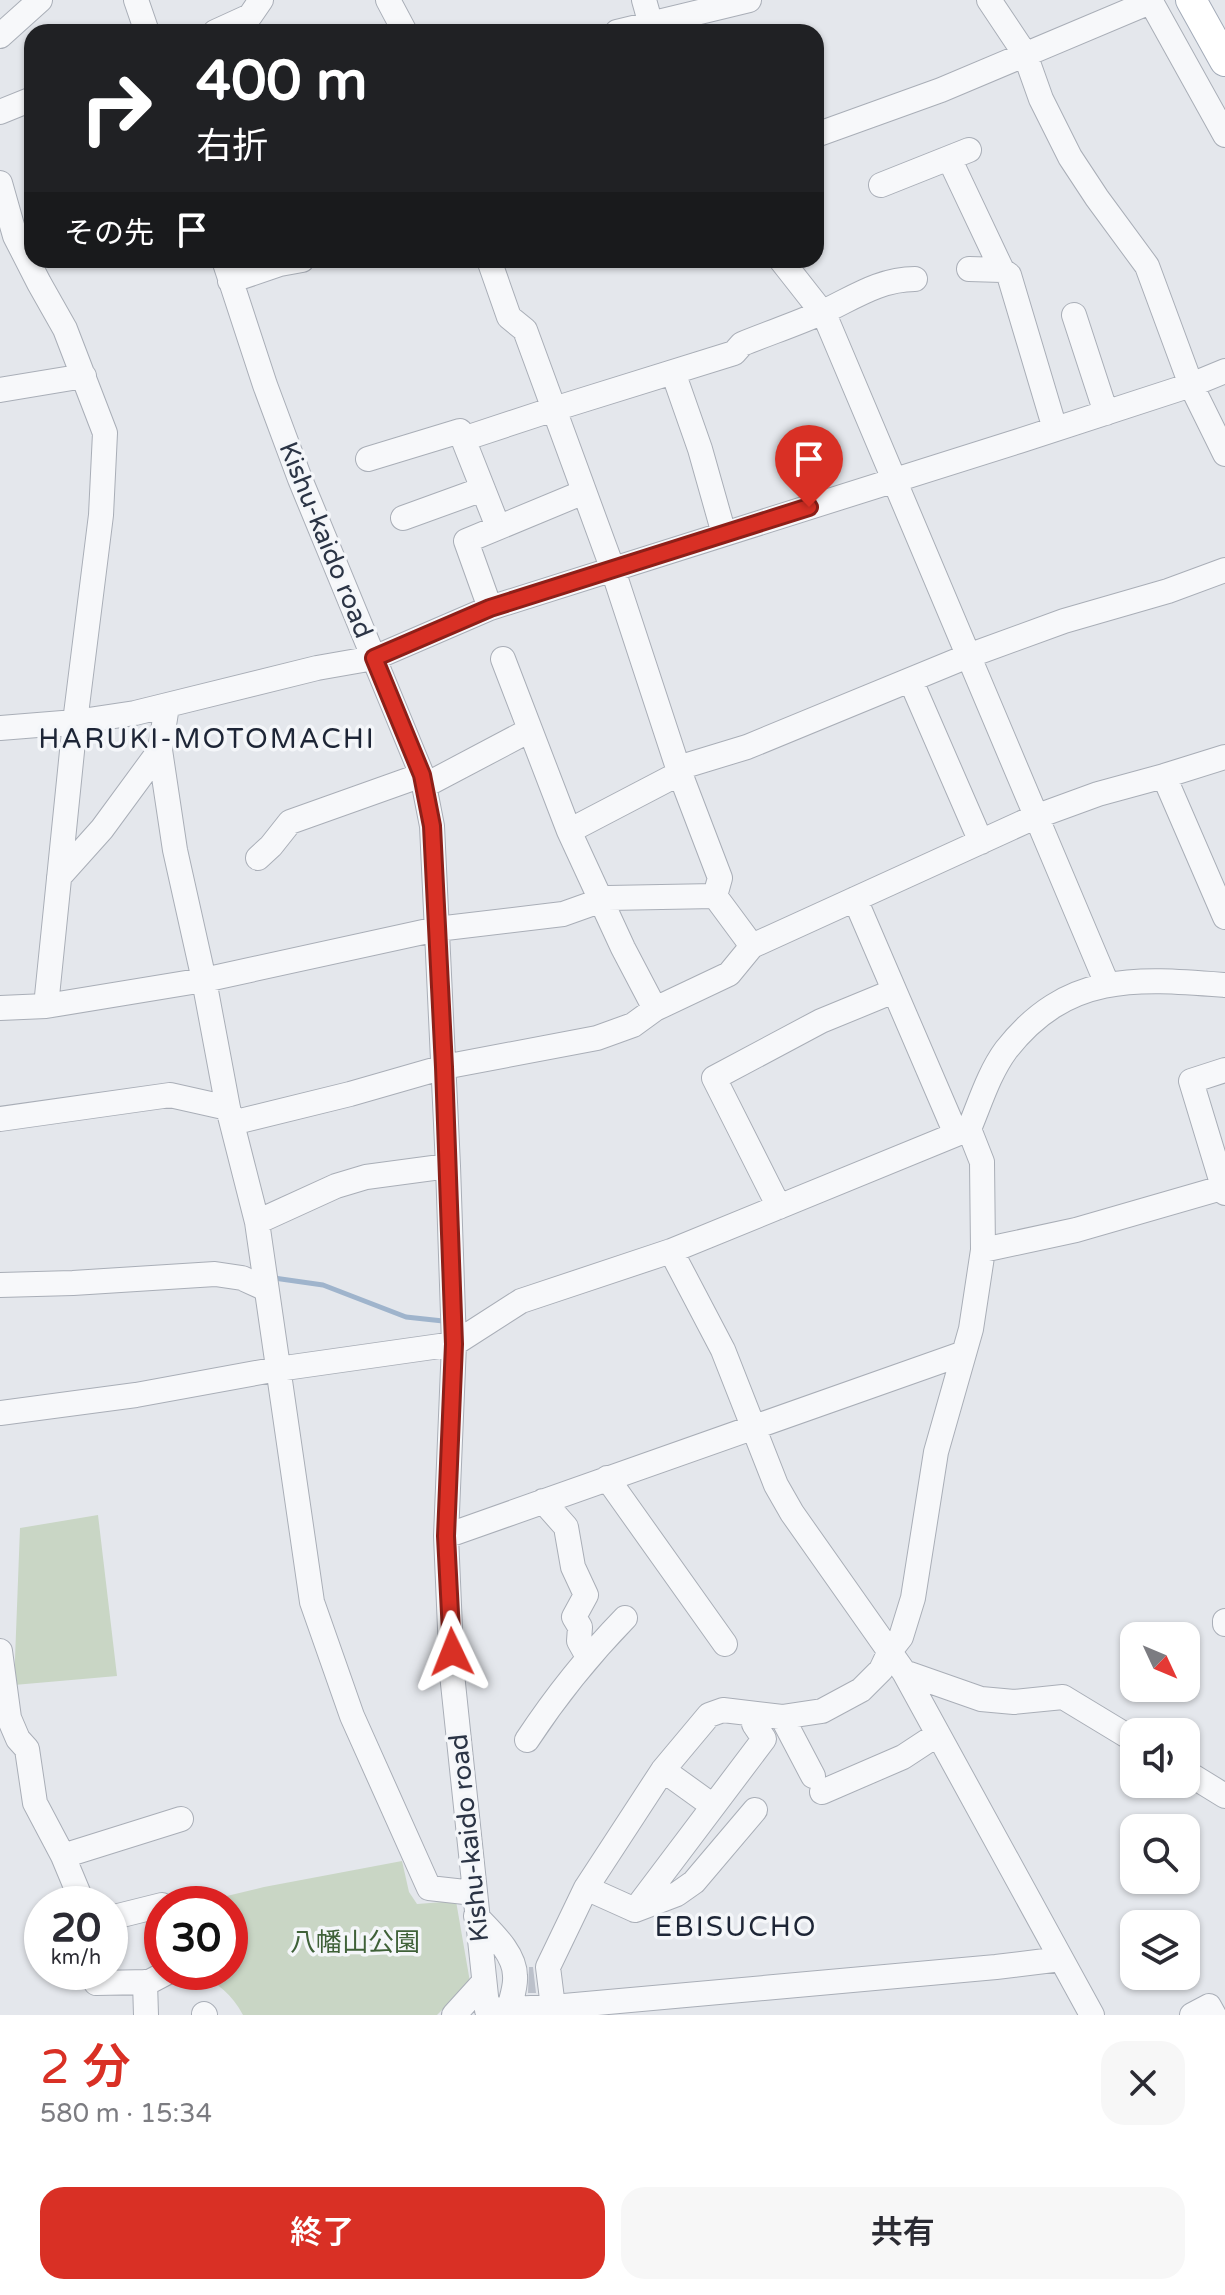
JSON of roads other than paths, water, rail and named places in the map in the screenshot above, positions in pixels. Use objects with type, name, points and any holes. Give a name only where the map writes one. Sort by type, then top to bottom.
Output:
[{"type":"main road","points":[[1191,0],[1225,61]]},
{"type":"street","points":[[0,36],[40,0]]},
{"type":"street","points":[[136,0],[144,24]]},
{"type":"street","points":[[232,24],[250,16],[261,0]]},
{"type":"street","points":[[388,0],[401,24]]},
{"type":"street","points":[[644,0],[651,24]]},
{"type":"street","points":[[666,24],[749,0]]},
{"type":"street","points":[[989,0],[1025,54],[1041,99],[1070,157],[1147,266],[1191,385],[1225,454]]},
{"type":"street","points":[[824,132],[941,90],[1150,1],[1225,135]]},
{"type":"street","points":[[0,112],[24,102]]},
{"type":"street","points":[[881,185],[959,154],[1002,270]]},
{"type":"street","points":[[0,183],[16,234]]},
{"type":"street","points":[[34,268],[65,329],[105,433],[101,515],[75,722],[46,1006]]},
{"type":"street","points":[[227,271],[250,268]]},
{"type":"street","points":[[492,268],[509,317],[525,330],[613,570],[679,770],[720,878],[715,896]]},
{"type":"street","points":[[787,268],[822,312],[1107,984]]},
{"type":"street","points":[[969,269],[1002,270],[1009,275],[1055,429]]},
{"type":"street","name":"Kishu-kaido road","points":[[227,271],[300,479],[423,781],[432,826],[454,1344],[446,1536],[452,1674],[483,1983],[495,2011]]},
{"type":"street","points":[[463,439],[734,353],[742,344],[822,312],[871,288],[888,282],[915,279]]},
{"type":"street","points":[[1074,315],[1106,413]]},
{"type":"street","points":[[0,728],[135,713],[317,668],[374,658],[490,608],[1106,413],[1225,371]]},
{"type":"street","points":[[673,372],[700,449],[724,534]]},
{"type":"street","points":[[0,390],[84,376]]},
{"type":"street","points":[[368,459],[460,431],[498,527]]},
{"type":"street","points":[[403,518],[483,489]]},
{"type":"street","points":[[490,608],[466,541],[584,492]]},
{"type":"street","points":[[569,831],[679,770],[747,747],[968,656],[1064,621],[1168,591],[1225,570]]},
{"type":"street","points":[[503,659],[569,831],[655,1009]]},
{"type":"street","points":[[911,681],[981,842]]},
{"type":"street","points":[[167,706],[160,750],[175,850],[230,1115],[257,1222],[312,1602],[352,1716],[429,1888],[475,1905],[513,1964],[516,1978],[495,2011]]},
{"type":"street","points":[[258,858],[290,822],[423,781],[530,730]]},
{"type":"street","points":[[59,877],[102,829],[160,750]]},
{"type":"street","points":[[0,1119],[170,1095],[230,1115],[350,1094],[444,1067],[597,1038],[633,1025],[655,1009],[729,974],[752,946],[1035,817],[1098,794],[1225,757]]},
{"type":"street","points":[[1164,776],[1225,917]]},
{"type":"street","points":[[0,1008],[46,1006],[204,980],[437,929],[563,914],[601,900],[715,896]]},
{"type":"street","points":[[715,896],[752,946]]},
{"type":"street","points":[[553,2007],[548,1967],[586,1888],[663,1770],[709,1715],[723,1710],[782,1717],[822,1711],[861,1690],[881,1670],[901,1637],[913,1598],[936,1452],[971,1329],[983,1250],[982,1162],[963,1131],[894,991],[855,899]]},
{"type":"street","points":[[0,1413],[136,1395],[278,1369],[454,1344],[521,1301],[671,1251],[963,1131],[1005,1051],[1054,1004],[1107,984],[1156,980],[1225,985]]},
{"type":"street","points":[[779,1207],[714,1078],[821,1021],[894,991]]},
{"type":"street","points":[[983,1250],[1076,1230],[1224,1189],[1216,1130],[1191,1081],[1225,1070]]},
{"type":"street","points":[[257,1222],[336,1186],[366,1177],[448,1166]]},
{"type":"street","points":[[671,1251],[723,1350],[776,1485],[792,1513],[904,1672],[1092,2015]]},
{"type":"street","points":[[0,1285],[215,1274],[242,1278],[266,1289]]},
{"type":"street","points":[[446,1536],[964,1353]]},
{"type":"street","points":[[607,1478],[725,1644]]},
{"type":"street","points":[[543,1501],[566,1527],[573,1567],[586,1595],[574,1617],[580,1627],[579,1641],[588,1657]]},
{"type":"street","points":[[527,1740],[546,1710],[588,1657],[625,1618]]},
{"type":"street","points":[[1,1665],[9,1718],[18,1739],[27,1749],[35,1803],[76,1886]]},
{"type":"street","points":[[904,1672],[981,1699],[1014,1702],[1063,1697],[1120,1732]]},
{"type":"street","points":[[635,1910],[764,1739],[754,1724],[754,1714]]},
{"type":"street","points":[[782,1717],[817,1784],[903,1757],[938,1734]]},
{"type":"street","points":[[663,1770],[713,1806]]},
{"type":"street","points":[[1200,1781],[1225,1796]]},
{"type":"street","points":[[586,1888],[635,1910],[677,1894],[694,1882],[755,1810]]},
{"type":"street","points":[[63,1856],[181,1819]]},
{"type":"street","points":[[495,2011],[1061,1959]]},
{"type":"street","points":[[454,2015],[483,1983]]},
{"type":"street","points":[[145,1990],[146,2015]]},
{"type":"street","points":[[1192,2015],[1209,2006],[1214,2015]]},
{"type":"waterway","points":[[274,1278],[323,1285],[406,1317],[443,1321]]},
{"type":"district","name":"HARUKI-MOTOMACHI","points":[[207,739]]},
{"type":"district","name":"EBISUCHO","points":[[736,1927]]},
{"type":"park label","name":"八幡山公園","points":[[355,1942]]}]
